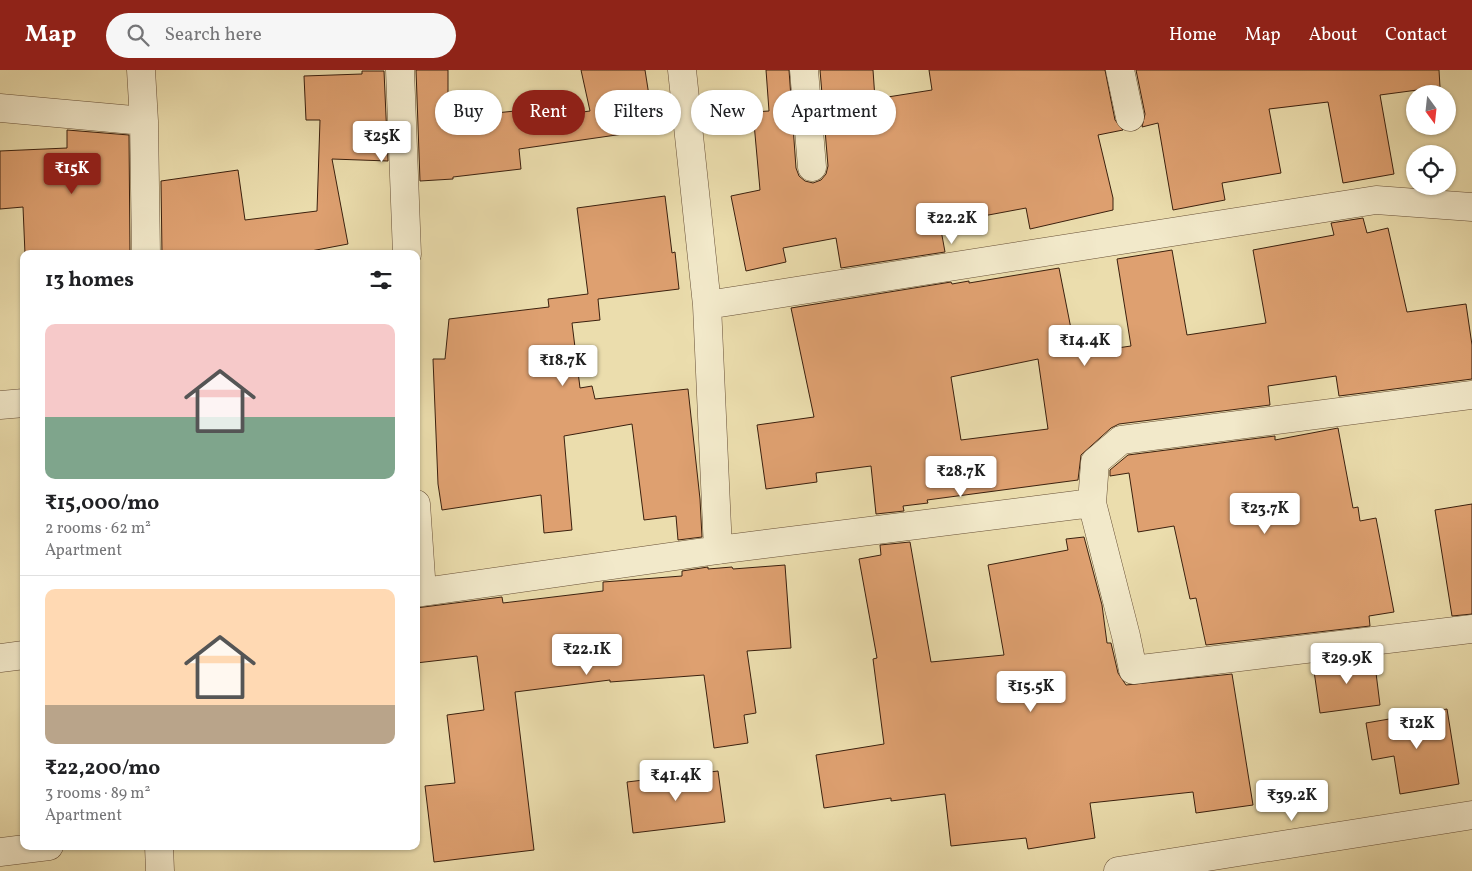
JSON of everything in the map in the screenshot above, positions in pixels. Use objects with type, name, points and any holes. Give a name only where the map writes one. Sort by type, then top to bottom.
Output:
[{"type":"street","points":[[141,70],[144,121],[146,250]]},
{"type":"street","points":[[400,70],[406,250]]},
{"type":"street","points":[[682,70],[707,305],[718,550]]},
{"type":"street","points":[[804,70],[812,167]]},
{"type":"street","points":[[1120,70],[1130,117]]},
{"type":"street","points":[[0,108],[144,121]]},
{"type":"street","points":[[707,305],[1376,200],[1472,207]]},
{"type":"street","points":[[1472,395],[1121,440],[1095,462],[1092,503],[1133,670],[1472,629]]},
{"type":"street","points":[[0,405],[20,403]]},
{"type":"street","points":[[420,593],[718,550],[1092,503]]},
{"type":"street","points":[[0,658],[20,656]]},
{"type":"street","points":[[1118,871],[1472,815]]},
{"type":"street","points":[[0,852],[20,850]]},
{"type":"street","points":[[159,850],[160,871]]},
{"type":"building","points":[[416,70],[448,70],[448,90],[435,90],[435,135],[502,135],[502,112],[512,111],[512,135],[585,135],[585,112],[590,111],[581,70],[645,70],[648,90],[595,90],[595,135],[616,135],[519,149],[521,169],[453,177],[453,179],[420,181]]},
{"type":"building","points":[[766,70],[789,70],[790,90],[773,90],[773,135],[794,135],[796,168],[799,176],[805,181],[813,183],[821,180],[826,174],[828,166],[825,135],[896,135],[896,96],[932,90],[929,70],[1105,70],[1115,120],[1123,130],[1098,135],[1113,198],[1113,210],[1030,229],[1026,208],[967,219],[942,225],[943,229],[941,230],[945,252],[841,268],[836,238],[783,248],[786,262],[746,271],[731,196],[760,190],[755,135],[763,135],[763,111],[769,111]]},
{"type":"building","points":[[820,70],[873,70],[874,90],[822,90]]},
{"type":"building","points":[[1136,70],[1439,70],[1440,85],[1406,85],[1406,92],[1380,95],[1394,174],[1343,183],[1328,102],[1269,109],[1281,173],[1222,183],[1225,200],[1173,210],[1158,123],[1142,127],[1145,114]]},
{"type":"building","points":[[362,71],[384,71],[388,161],[332,159],[348,244],[316,250],[162,250],[161,181],[238,170],[245,220],[317,211],[320,120],[306,120],[304,76],[362,74]]},
{"type":"building","points":[[67,130],[129,135],[130,250],[25,250],[23,207],[0,209],[0,151],[67,148]]},
{"type":"building","points":[[665,196],[672,253],[675,252],[679,289],[598,299],[600,320],[572,323],[580,388],[592,386],[595,399],[688,389],[700,499],[702,537],[678,540],[676,516],[644,520],[632,424],[564,436],[572,530],[544,533],[541,495],[442,510],[438,484],[433,359],[445,359],[449,319],[549,307],[548,299],[588,294],[577,208]]},
{"type":"building","points":[[1363,218],[1367,233],[1388,228],[1407,312],[1466,304],[1472,345],[1472,379],[1339,396],[1336,376],[1268,386],[1270,405],[1119,424],[1111,428],[1081,455],[1078,480],[927,500],[928,503],[903,506],[904,511],[876,514],[871,466],[816,473],[817,482],[766,489],[757,425],[814,417],[791,308],[951,282],[952,284],[969,281],[969,283],[1059,268],[1076,354],[1131,346],[1117,259],[1172,250],[1187,335],[1266,323],[1253,250],[1334,235],[1331,223]],"holes":[[[1038,359],[1048,429],[961,440],[951,377]]]},
{"type":"building","points":[[1338,428],[1353,508],[1358,507],[1360,521],[1376,518],[1394,612],[1369,616],[1370,626],[1206,645],[1196,598],[1190,599],[1174,526],[1138,532],[1129,473],[1110,476],[1110,470],[1128,455],[1275,436],[1275,440]]},
{"type":"building","points":[[1472,504],[1472,614],[1452,616],[1435,510]]},
{"type":"building","points":[[1084,537],[1102,605],[1107,643],[1111,643],[1118,673],[1126,685],[1232,674],[1253,805],[1196,813],[1193,792],[1090,803],[1095,838],[1028,849],[1026,838],[951,846],[945,794],[891,801],[891,798],[824,808],[816,755],[884,744],[873,659],[877,658],[859,559],[881,555],[880,545],[910,542],[931,662],[1004,655],[988,565],[1068,550],[1066,539]]},
{"type":"building","points":[[785,565],[791,648],[747,651],[756,713],[744,715],[748,743],[714,748],[704,675],[610,682],[610,680],[515,692],[534,850],[434,862],[425,786],[455,783],[447,715],[484,710],[477,656],[420,663],[420,607],[502,597],[503,603],[603,591],[603,582],[682,576],[682,571],[708,567],[708,569],[732,567],[733,569]]},
{"type":"building","points":[[1374,657],[1380,705],[1320,713],[1313,664]]},
{"type":"building","points":[[1447,709],[1459,784],[1400,794],[1394,756],[1372,760],[1366,723]]},
{"type":"building","points":[[718,771],[725,822],[633,833],[627,782]]}]
